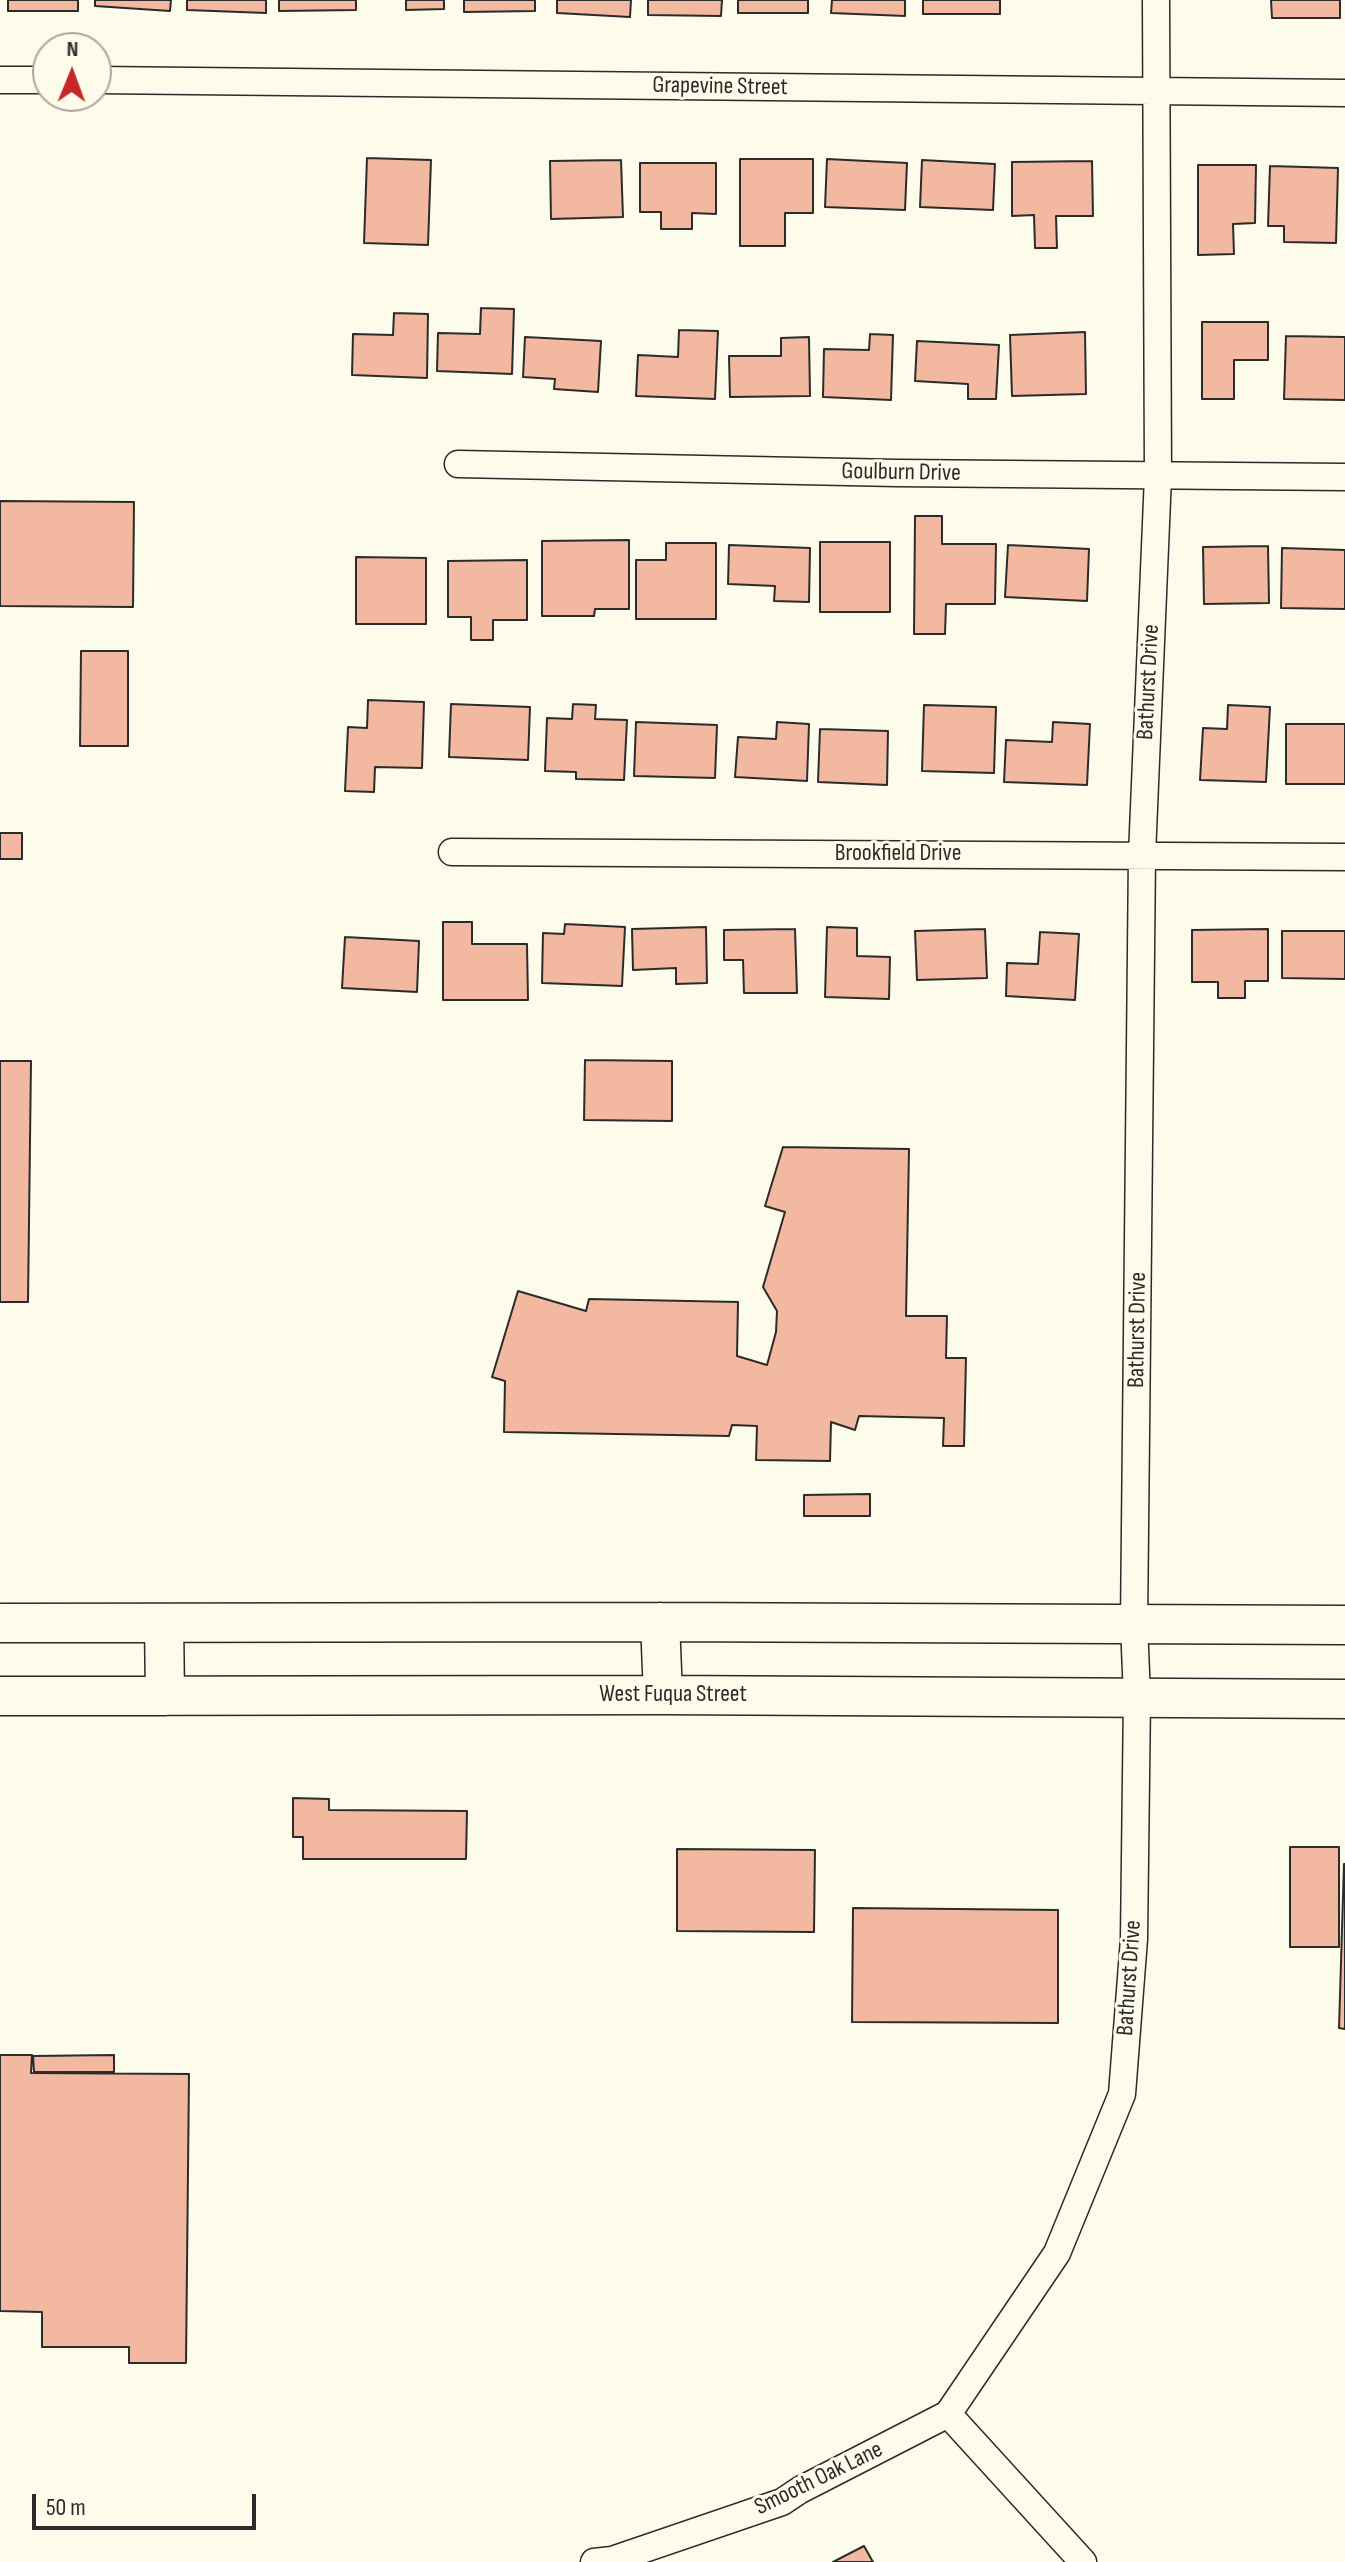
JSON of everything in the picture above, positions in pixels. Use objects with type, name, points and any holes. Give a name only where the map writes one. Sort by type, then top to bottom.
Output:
[{"type":"main road","points":[[660,1622],[663,1695]]},
{"type":"main road","points":[[0,1623],[1345,1625]]},
{"type":"main road","points":[[164,1623],[165,1696]]},
{"type":"main road","name":"West Fuqua Street","points":[[0,1696],[663,1695],[1345,1699]]},
{"type":"street","name":"Bathurst Drive","points":[[948,2414],[1057,2253],[1122,2094],[1134,1939],[1142,855],[1158,476],[1156,0]]},
{"type":"street","points":[[0,80],[32,80]]},
{"type":"street","name":"Grapevine Street","points":[[112,80],[1345,93]]},
{"type":"street","name":"Goulburn Drive","points":[[458,464],[897,473],[1345,477]]},
{"type":"street","name":"Brookfield Drive","points":[[452,852],[1345,857]]},
{"type":"street","points":[[948,2414],[1083,2562]]},
{"type":"street","name":"Smooth Oak Lane","points":[[594,2562],[612,2560],[782,2502],[948,2414]]},
{"type":"building","points":[[8,0],[78,0],[78,11],[8,11]]},
{"type":"building","points":[[95,0],[171,0],[170,11],[95,6]]},
{"type":"building","points":[[187,0],[266,0],[266,13],[187,10]]},
{"type":"building","points":[[279,0],[356,0],[356,10],[279,11]]},
{"type":"building","points":[[406,0],[444,0],[444,9],[406,10]]},
{"type":"building","points":[[464,0],[535,0],[535,11],[464,12]]},
{"type":"building","points":[[557,0],[631,0],[630,17],[557,13]]},
{"type":"building","points":[[648,0],[722,0],[721,16],[648,15]]},
{"type":"building","points":[[738,0],[808,0],[808,13],[738,13]]},
{"type":"building","points":[[832,0],[905,0],[905,16],[831,13]]},
{"type":"building","points":[[923,0],[1000,0],[1000,14],[923,14]]},
{"type":"building","points":[[1271,0],[1340,0],[1340,18],[1272,18]]},
{"type":"building","points":[[367,158],[431,160],[428,245],[364,243]]},
{"type":"building","points":[[740,159],[813,159],[813,213],[785,213],[785,246],[740,246]]},
{"type":"building","points":[[827,159],[907,163],[905,210],[825,207]]},
{"type":"building","points":[[621,160],[623,217],[551,219],[550,161]]},
{"type":"building","points":[[922,160],[995,164],[993,210],[920,207]]},
{"type":"building","points":[[1092,161],[1093,216],[1056,216],[1057,248],[1035,248],[1034,215],[1012,216],[1012,162]]},
{"type":"building","points":[[640,163],[716,163],[716,214],[692,213],[692,229],[661,229],[661,212],[640,212]]},
{"type":"building","points":[[1198,165],[1256,165],[1255,223],[1233,224],[1234,254],[1198,255]]},
{"type":"building","points":[[1270,166],[1338,168],[1336,243],[1284,242],[1284,226],[1268,226]]},
{"type":"building","points":[[481,308],[514,309],[512,374],[437,371],[438,333],[480,334]]},
{"type":"building","points":[[394,313],[428,314],[427,378],[352,375],[353,334],[393,335]]},
{"type":"building","points":[[1202,322],[1268,322],[1268,360],[1234,360],[1234,399],[1202,399]]},
{"type":"building","points":[[679,330],[718,331],[715,399],[636,396],[638,355],[678,357]]},
{"type":"building","points":[[1085,332],[1086,394],[1012,396],[1010,335]]},
{"type":"building","points":[[870,334],[893,335],[891,400],[823,397],[824,349],[869,350]]},
{"type":"building","points":[[1286,336],[1345,337],[1345,400],[1284,399]]},
{"type":"building","points":[[525,337],[601,341],[598,392],[554,389],[555,379],[523,377]]},
{"type":"building","points":[[809,337],[810,396],[730,397],[729,356],[781,356],[781,338]]},
{"type":"building","points":[[917,341],[999,345],[996,399],[968,399],[968,384],[915,381]]},
{"type":"building","points":[[0,501],[134,502],[133,607],[0,606]]},
{"type":"building","points":[[915,516],[942,516],[942,544],[996,544],[995,604],[946,604],[945,634],[914,634]]},
{"type":"building","points":[[629,540],[629,609],[595,609],[594,616],[542,616],[542,541]]},
{"type":"building","points":[[820,542],[890,542],[890,612],[820,612]]},
{"type":"building","points":[[666,543],[716,543],[716,619],[636,619],[636,560],[666,560]]},
{"type":"building","points":[[729,545],[810,548],[809,602],[774,601],[775,586],[728,584]]},
{"type":"building","points":[[1008,545],[1089,549],[1087,601],[1005,597]]},
{"type":"building","points":[[1268,546],[1269,603],[1204,604],[1203,547]]},
{"type":"building","points":[[1282,548],[1345,550],[1345,609],[1281,608]]},
{"type":"building","points":[[356,557],[426,558],[426,624],[356,624]]},
{"type":"building","points":[[527,560],[527,620],[493,620],[493,640],[471,640],[471,617],[448,617],[448,561]]},
{"type":"building","points":[[81,651],[128,651],[128,746],[80,746]]},
{"type":"building","points":[[368,700],[424,702],[422,768],[375,767],[374,792],[345,791],[348,727],[367,728]]},
{"type":"building","points":[[451,704],[530,707],[528,760],[449,757]]},
{"type":"building","points":[[573,704],[596,705],[595,719],[627,720],[624,780],[576,779],[576,772],[545,771],[547,718],[572,719]]},
{"type":"building","points":[[924,705],[996,707],[994,773],[922,771]]},
{"type":"building","points":[[1228,705],[1270,707],[1266,782],[1200,780],[1203,728],[1227,729]]},
{"type":"building","points":[[636,722],[717,725],[715,778],[634,776]]},
{"type":"building","points":[[777,722],[809,724],[807,781],[735,777],[738,737],[776,739]]},
{"type":"building","points":[[1053,722],[1090,724],[1087,785],[1004,782],[1006,740],[1052,742]]},
{"type":"building","points":[[1286,724],[1345,724],[1345,784],[1286,784]]},
{"type":"building","points":[[820,729],[888,731],[887,785],[818,782]]},
{"type":"building","points":[[0,833],[22,833],[22,859],[0,859]]},
{"type":"building","points":[[443,922],[472,922],[472,944],[527,944],[528,1000],[443,1000]]},
{"type":"building","points":[[565,924],[625,927],[622,986],[542,983],[543,933],[564,934]]},
{"type":"building","points":[[706,927],[707,983],[676,984],[676,968],[633,970],[632,929]]},
{"type":"building","points":[[827,927],[857,928],[857,956],[890,957],[889,999],[825,997]]},
{"type":"building","points":[[795,929],[797,993],[744,993],[743,960],[724,960],[724,930]]},
{"type":"building","points":[[985,929],[987,978],[917,980],[915,931]]},
{"type":"building","points":[[1268,929],[1268,981],[1245,981],[1245,998],[1218,998],[1218,982],[1192,982],[1192,930]]},
{"type":"building","points":[[1282,931],[1345,931],[1345,979],[1282,978]]},
{"type":"building","points":[[1040,932],[1079,934],[1075,1000],[1006,996],[1007,963],[1038,964]]},
{"type":"building","points":[[345,937],[419,941],[417,992],[342,988]]},
{"type":"building","points":[[585,1060],[672,1061],[672,1121],[584,1120]]},
{"type":"building","points":[[0,1061],[31,1061],[28,1302],[0,1302]]},
{"type":"building","points":[[783,1147],[909,1149],[906,1316],[947,1316],[946,1358],[966,1358],[964,1446],[943,1446],[944,1418],[859,1416],[855,1430],[831,1422],[830,1461],[756,1460],[757,1426],[732,1425],[729,1436],[504,1432],[505,1381],[492,1377],[518,1291],[586,1311],[589,1299],[738,1302],[737,1356],[767,1365],[776,1332],[777,1311],[763,1287],[785,1212],[765,1206]]},
{"type":"building","points":[[870,1494],[870,1516],[804,1516],[804,1495]]},
{"type":"building","points":[[293,1798],[329,1799],[329,1810],[467,1811],[466,1859],[303,1859],[303,1837],[293,1837]]},
{"type":"building","points":[[1290,1847],[1339,1847],[1339,1947],[1290,1947]]},
{"type":"building","points":[[677,1849],[815,1850],[814,1932],[677,1931]]},
{"type":"building","points":[[1345,1864],[1345,2029],[1339,2028]]},
{"type":"building","points":[[853,1908],[1058,1910],[1058,2023],[852,2022]]},
{"type":"building","points":[[0,2055],[32,2055],[31,2073],[189,2074],[186,2363],[129,2363],[129,2347],[42,2347],[42,2312],[0,2311]]},
{"type":"building","points":[[114,2055],[114,2072],[34,2072],[33,2056]]},
{"type":"building","points":[[864,2546],[873,2562],[833,2562]]}]
